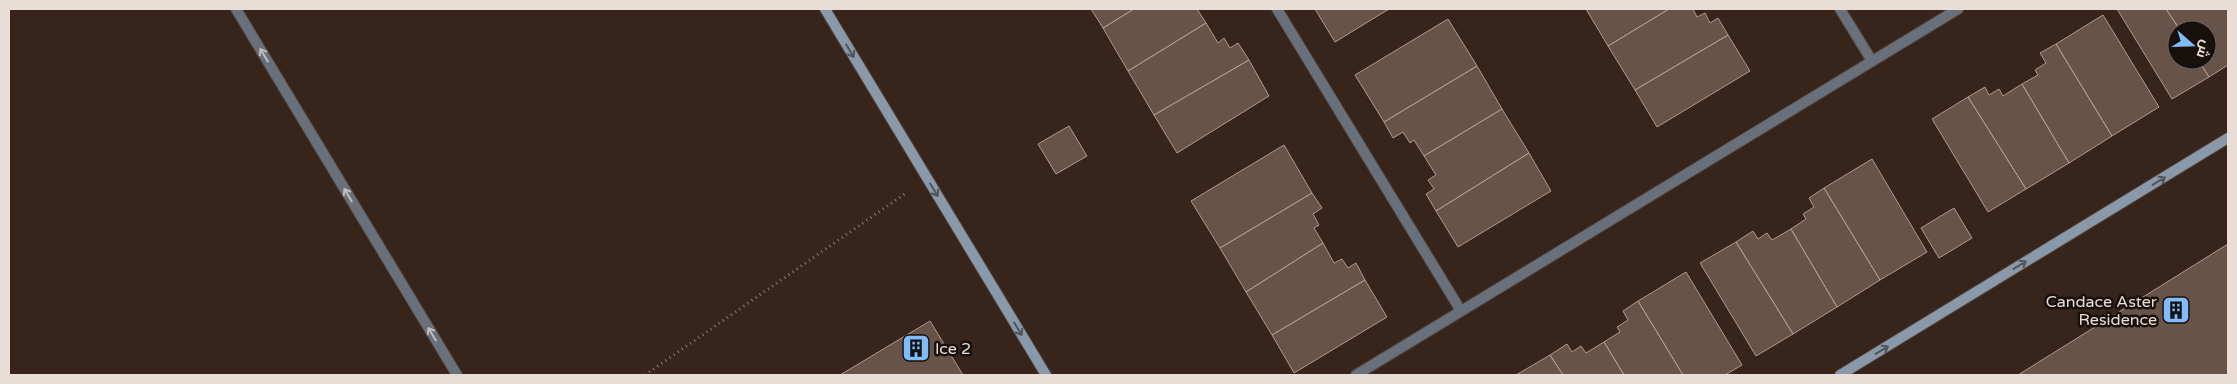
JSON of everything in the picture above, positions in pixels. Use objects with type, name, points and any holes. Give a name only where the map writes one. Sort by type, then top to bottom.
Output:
[{"type":"street","points":[[236,9],[457,375]]},
{"type":"street","points":[[825,9],[1046,375]]},
{"type":"street","points":[[1277,9],[1461,311]]},
{"type":"street","points":[[1840,9],[1872,61]]},
{"type":"street","points":[[1356,375],[1958,9]]},
{"type":"street","points":[[1840,375],[2228,138]]},
{"type":"path","points":[[645,375],[927,178]]},
{"type":"building","points":[[1091,9],[1134,9],[1103,28]]},
{"type":"building","points":[[1134,9],[1197,9],[1206,23],[1128,71],[1103,28]]},
{"type":"building","points":[[1315,9],[1389,9],[1335,42]]},
{"type":"building","points":[[1586,9],[1669,9],[1608,46]]},
{"type":"building","points":[[1669,9],[1693,9],[1697,17],[1705,13],[1710,23],[1718,18],[1728,35],[1635,90],[1608,46]]},
{"type":"building","points":[[2117,9],[2166,9],[2173,20],[2167,20],[2167,70],[2204,70],[2209,77],[2172,99]]},
{"type":"building","points":[[2166,9],[2228,9],[2228,65],[2209,77],[2204,70],[2217,70],[2217,20],[2173,20]]},
{"type":"building","points":[[2103,15],[2159,107],[2112,136],[2056,44]]},
{"type":"building","points":[[1448,19],[1477,66],[1384,122],[1355,75]]},
{"type":"building","points":[[1206,23],[1218,43],[1224,38],[1230,48],[1238,43],[1249,60],[1154,115],[1128,71]]},
{"type":"building","points":[[1728,35],[1750,71],[1657,127],[1635,90]]},
{"type":"building","points":[[2056,44],[2112,136],[2069,163],[2022,84],[2038,75],[2035,70],[2046,63],[2040,53]]},
{"type":"building","points":[[1249,60],[1269,96],[1177,153],[1154,115]]},
{"type":"building","points":[[1477,66],[1502,109],[1424,156],[1414,140],[1410,143],[1403,132],[1393,138],[1384,122]]},
{"type":"building","points":[[2022,84],[2069,163],[2026,189],[1968,97],[1985,87],[1989,95],[1999,89],[2003,96]]},
{"type":"building","points":[[1968,97],[2026,189],[1988,212],[1932,119]]},
{"type":"building","points":[[1502,109],[1529,153],[1436,211],[1426,194],[1434,189],[1428,180],[1436,175],[1424,156]]},
{"type":"building","points":[[1069,126],[1087,156],[1056,174],[1038,144]]},
{"type":"building","points":[[1284,145],[1312,193],[1220,248],[1191,201]]},
{"type":"building","points":[[1529,153],[1551,191],[1458,247],[1436,211]]},
{"type":"building","points":[[1872,159],[1927,252],[1880,280],[1824,188]]},
{"type":"building","points":[[1824,188],[1880,280],[1837,307],[1791,229],[1806,219],[1803,214],[1814,207],[1809,198]]},
{"type":"building","points":[[1312,193],[1322,208],[1313,214],[1319,225],[1314,228],[1323,243],[1246,292],[1220,248]]},
{"type":"building","points":[[1954,208],[1972,238],[1939,258],[1921,228]]},
{"type":"building","points":[[1791,229],[1837,307],[1793,334],[1736,242],[1753,231],[1758,239],[1767,233],[1772,240]]},
{"type":"building","points":[[1736,242],[1793,334],[1756,356],[1700,263]]},
{"type":"building","points":[[1323,243],[1334,263],[1342,259],[1348,268],[1356,263],[1365,280],[1272,335],[1246,292]]},
{"type":"building","name":"Candace Aster Residence","points":[[2228,244],[2228,375],[2018,375]]},
{"type":"building","points":[[1686,272],[1742,365],[1725,375],[1683,375],[1638,301]]},
{"type":"building","points":[[1365,280],[1387,317],[1294,373],[1272,335]]},
{"type":"building","points":[[1638,301],[1683,375],[1624,375],[1604,342],[1620,332],[1617,327],[1628,320],[1623,311]]},
{"type":"building","name":"Ice 2","points":[[930,321],[963,375],[840,375]]},
{"type":"building","points":[[1604,342],[1624,375],[1563,375],[1550,355],[1567,344],[1572,352],[1581,346],[1586,353]]},
{"type":"building","points":[[1550,355],[1563,375],[1516,375]]},
{"type":"place","name":"Candace Aster Residence","points":[[2176,310]]},
{"type":"place","name":"Ice 2","points":[[916,348]]}]
